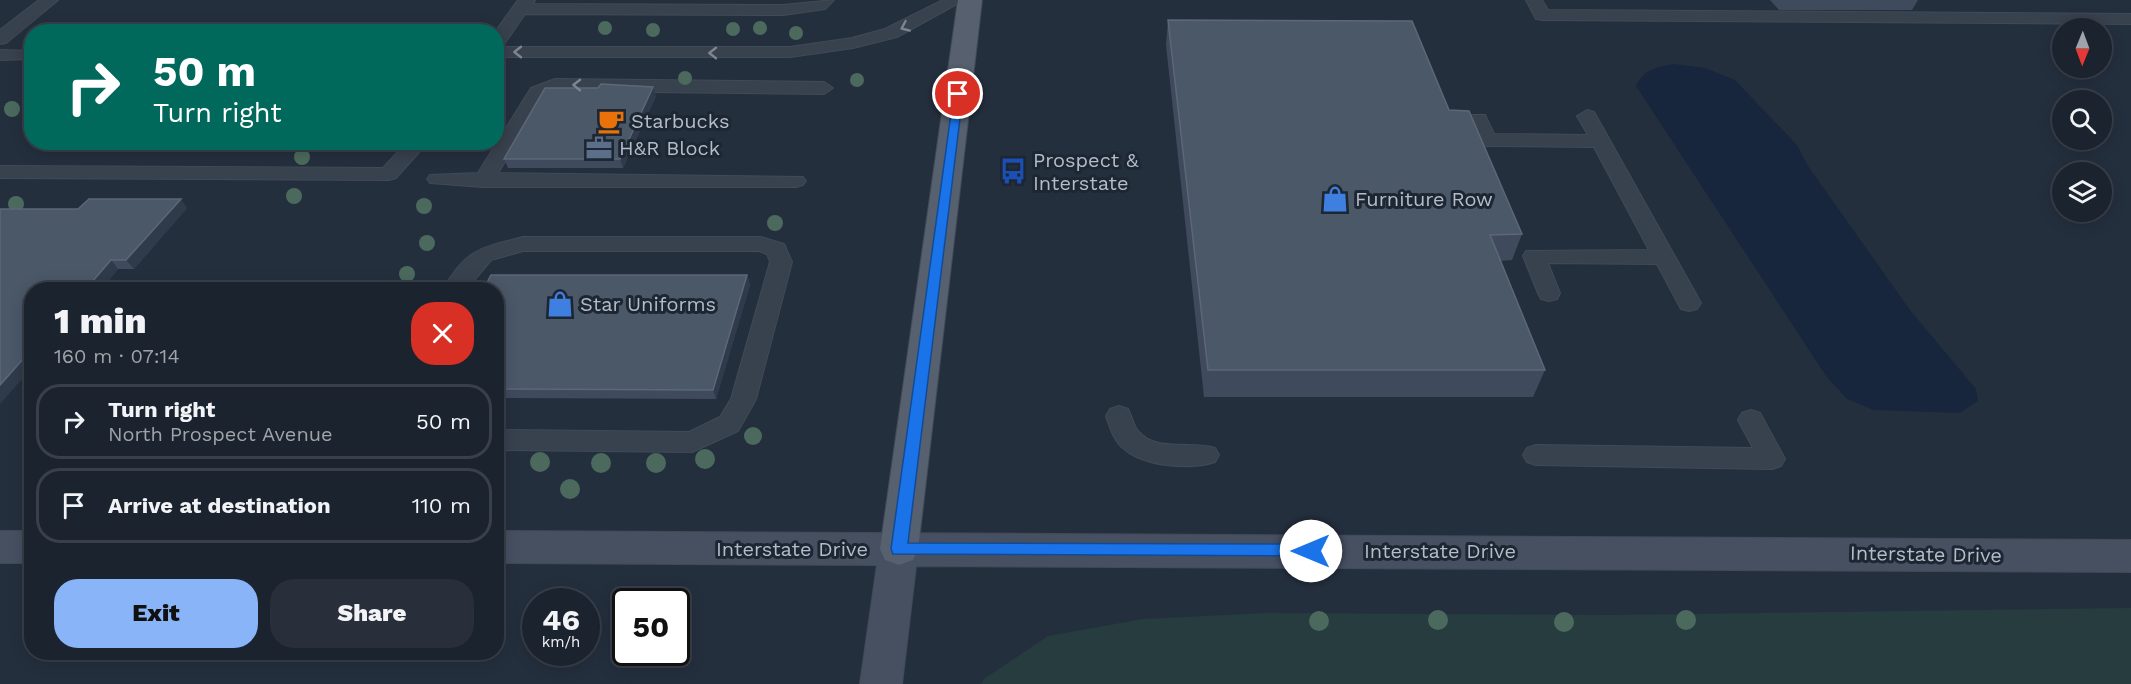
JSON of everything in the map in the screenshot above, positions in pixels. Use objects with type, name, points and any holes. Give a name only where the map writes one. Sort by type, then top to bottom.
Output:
[{"type":"main road","points":[[881,684],[970,0]]},
{"type":"main road","points":[[0,547],[24,547]]},
{"type":"main road","name":"Interstate Drive","points":[[504,547],[2131,556]]},
{"type":"lane","points":[[0,39],[50,0]]},
{"type":"lane","points":[[504,32],[523,5],[783,10],[819,4],[826,0]]},
{"type":"lane","points":[[504,52],[790,52],[853,43],[891,33],[956,0]]},
{"type":"lane","points":[[1533,0],[1542,15],[2131,19]]},
{"type":"lane","points":[[2116,0],[2131,12]]},
{"type":"lane","points":[[0,55],[24,55]]},
{"type":"lane","points":[[504,147],[538,92],[555,85],[824,88]]},
{"type":"lane","points":[[1587,116],[1689,303]]},
{"type":"lane","points":[[1478,119],[1487,140],[1601,141]]},
{"type":"lane","points":[[0,172],[389,174],[410,150]]},
{"type":"lane","points":[[483,181],[502,150]]},
{"type":"lane","points":[[437,179],[796,181]]},
{"type":"lane","points":[[458,282],[483,255],[523,243],[761,244],[776,249],[781,262],[743,399],[729,424],[692,442],[504,440]]},
{"type":"lane","points":[[1549,293],[1534,256],[1664,257]]},
{"type":"lane","points":[[1119,416],[1122,434],[1136,445],[1158,453],[1206,455]]},
{"type":"lane","points":[[1536,455],[1772,459],[1751,420]]},
{"type":"green space","points":[[2131,608],[2131,684],[981,684],[984,679],[1048,636],[1143,619],[1266,613],[1612,615]]},
{"type":"water","points":[[1674,64],[1705,68],[1735,80],[1797,145],[1808,166],[1910,310],[1976,389],[1978,401],[1960,413],[1874,410],[1847,399],[1826,376],[1636,86],[1647,72]]},
{"type":"building","name":"Furniture Row","points":[[1168,20],[1412,21],[1449,110],[1469,111],[1522,234],[1490,235],[1545,370],[1208,370]]},
{"type":"building","points":[[601,84],[653,87],[620,159],[504,159],[545,88],[598,88]]},
{"type":"building","points":[[89,199],[181,199],[126,260],[111,260],[92,282],[24,282],[24,358],[0,385],[0,209],[78,209]]},
{"type":"building","points":[[491,275],[747,275],[713,390],[504,389],[504,282],[487,282]]},
{"type":"place","name":"Starbucks","points":[[611,121]]},
{"type":"place","name":"H&R Block","points":[[599,148]]},
{"type":"place","name":"Prospect & Interstate","points":[[1013,171]]},
{"type":"place","name":"Furniture Row","points":[[1335,199]]},
{"type":"place","name":"Star Uniforms","points":[[560,304]]},
{"type":"route","points":[[958,94],[899,549],[1311,551]]}]
